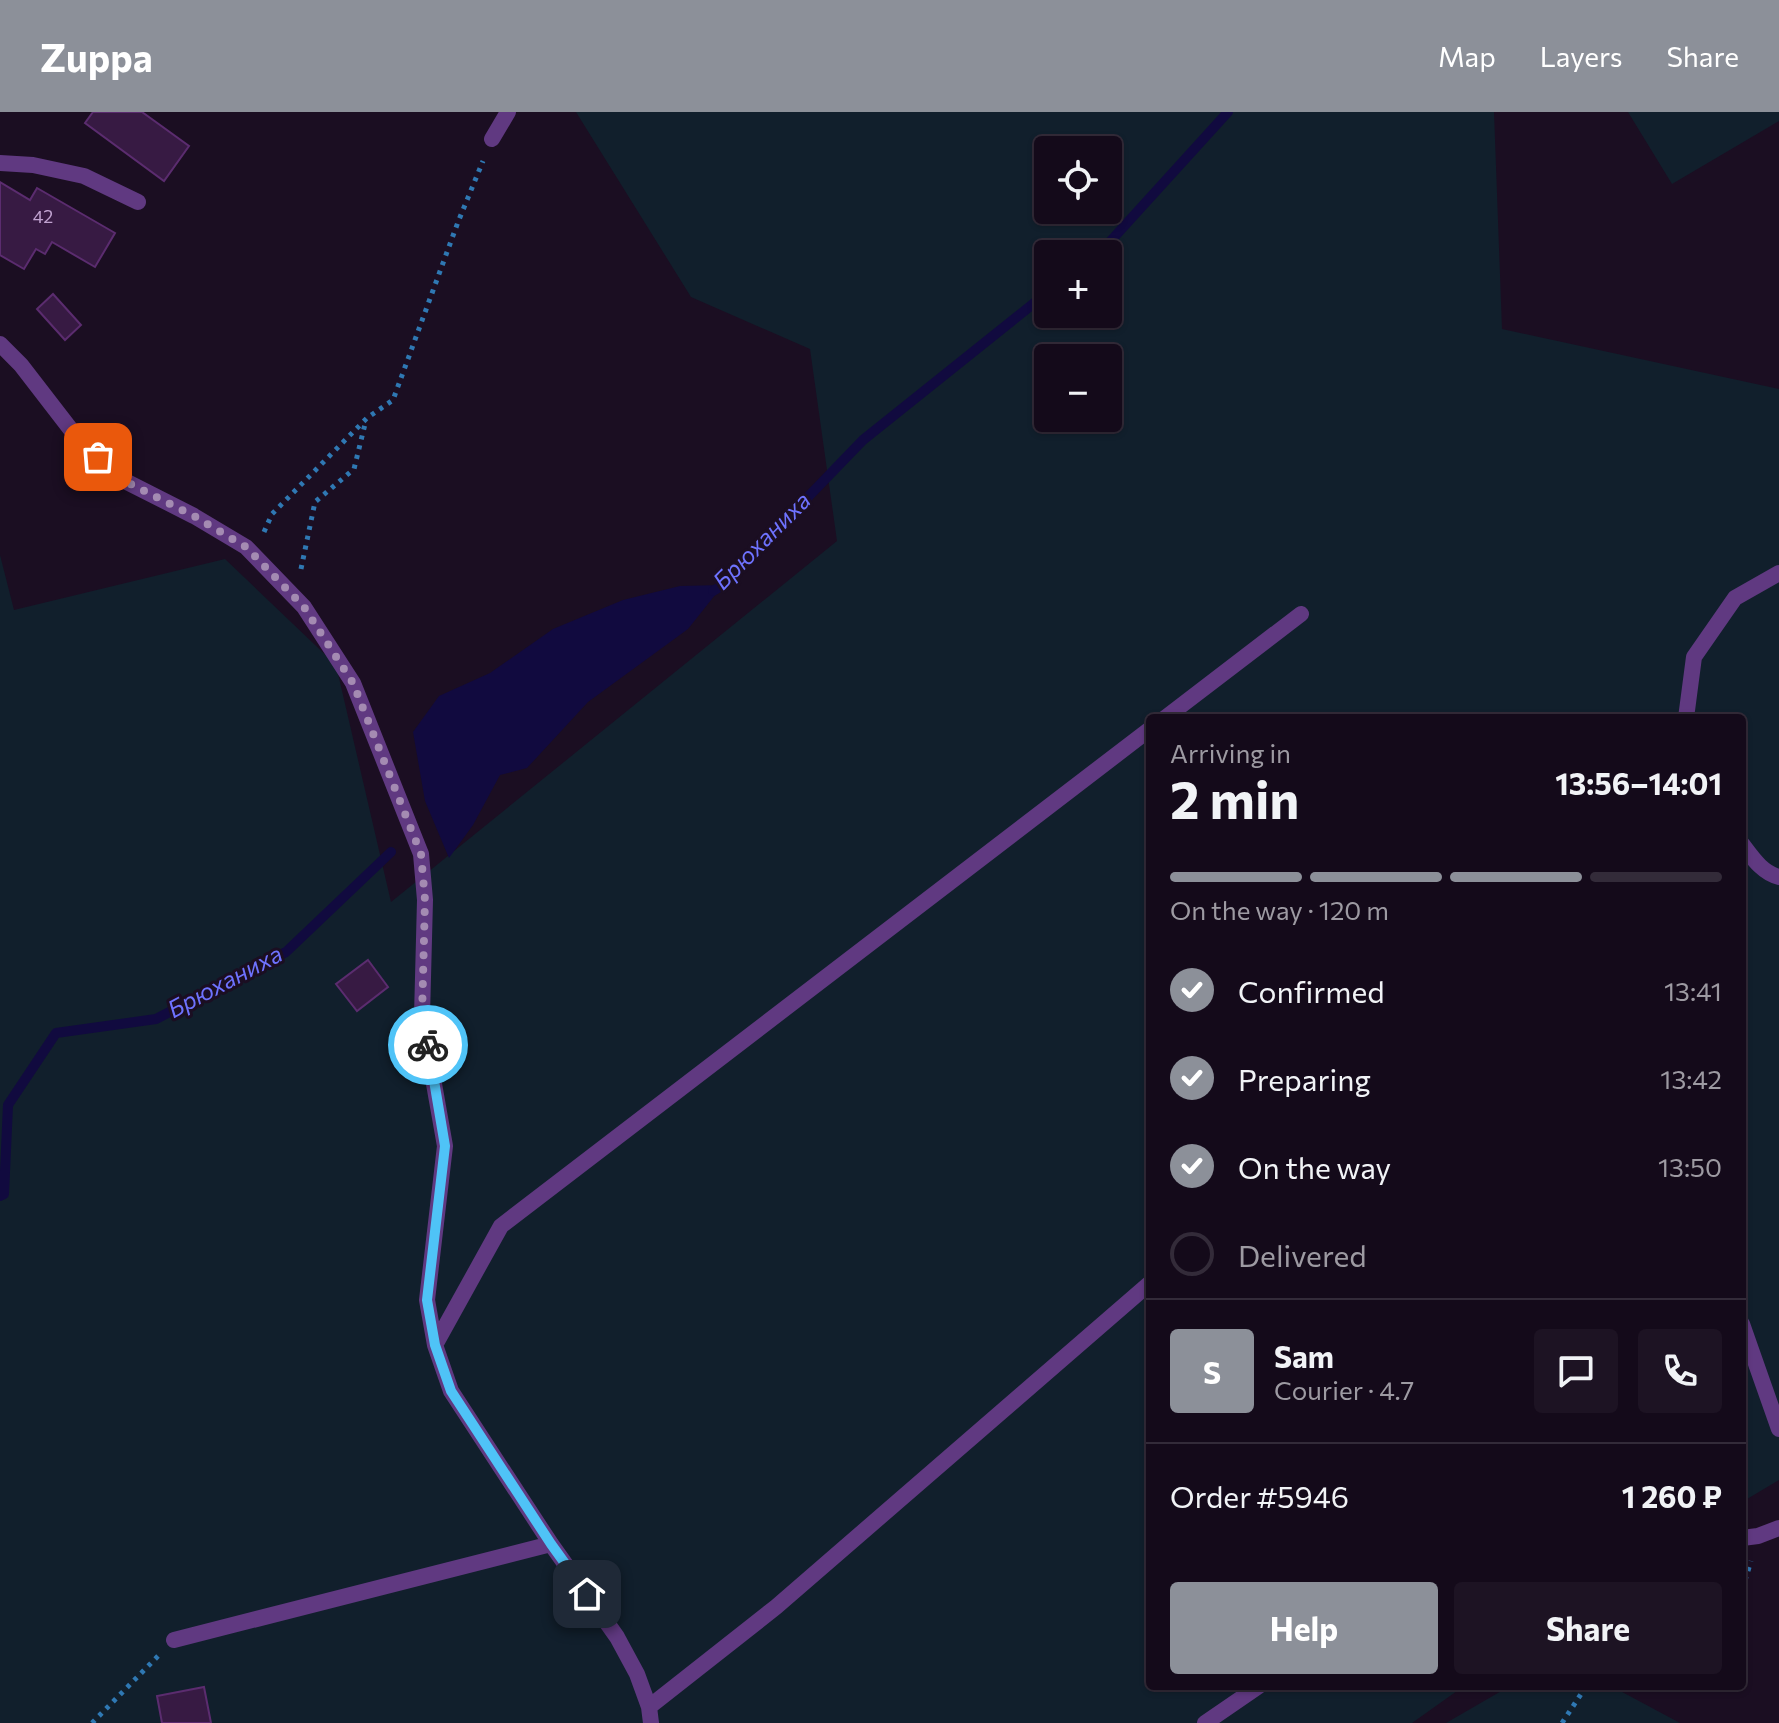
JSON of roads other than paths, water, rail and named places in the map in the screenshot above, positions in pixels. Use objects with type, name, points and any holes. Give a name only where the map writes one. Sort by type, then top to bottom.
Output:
[{"type":"street","points":[[492,139],[508,112]]},
{"type":"street","points":[[0,163],[33,165],[84,176],[138,202]]},
{"type":"street","points":[[0,344],[21,365],[75,435],[121,479],[246,547],[304,607],[353,683],[421,854],[425,900],[422,1016],[445,1146],[427,1300],[435,1345],[451,1391],[551,1544],[617,1637],[637,1674],[650,1715],[1146,1286]]},
{"type":"street","points":[[1687,714],[1694,657],[1735,598],[1779,573]]},
{"type":"street","points":[[1170,714],[1301,614]]},
{"type":"street","points":[[435,1345],[501,1226],[1146,732]]},
{"type":"street","points":[[1746,850],[1754,861],[1771,875],[1779,877]]},
{"type":"street","points":[[1746,1335],[1779,1429]]},
{"type":"street","points":[[1746,1538],[1779,1528]]},
{"type":"street","points":[[174,1640],[551,1544]]},
{"type":"street","points":[[1205,1723],[1253,1690]]},
{"type":"waterway","name":"Брюханиха","points":[[1112,240],[1228,112]]},
{"type":"waterway","name":"Брюханиха","points":[[713,591],[723,585],[863,440],[1034,303]]},
{"type":"waterway","name":"Брюханиха","points":[[0,1196],[4,1194],[8,1105],[56,1033],[156,1019],[286,952],[391,852]]}]
